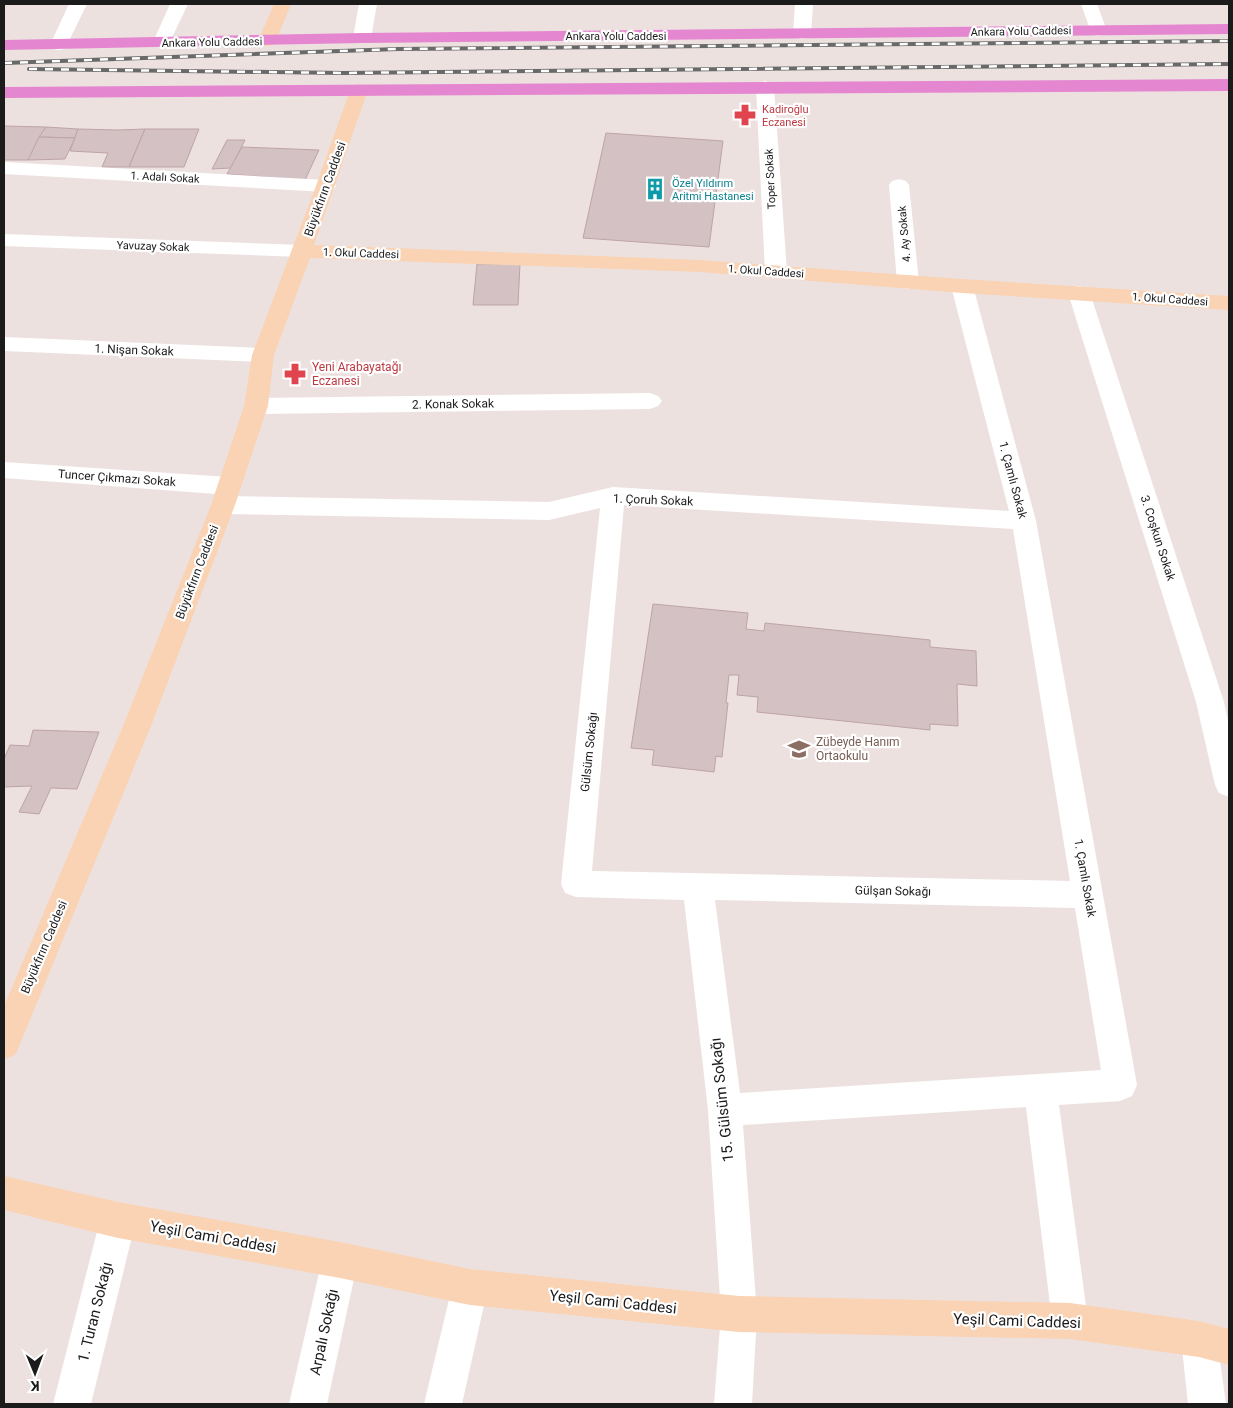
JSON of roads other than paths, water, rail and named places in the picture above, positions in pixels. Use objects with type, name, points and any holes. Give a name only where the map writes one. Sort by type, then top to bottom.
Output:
[{"type":"highway","name":"Ankara Yolu Caddesi","points":[[4,45],[362,38],[1229,29]]},
{"type":"highway","points":[[4,41],[59,44]]},
{"type":"highway","points":[[4,94],[145,91],[765,86],[1229,85]]},
{"type":"main road","points":[[267,41],[282,4]]},
{"type":"main road","name":"Büyükfırın Caddesi","points":[[4,1044],[137,726],[226,496],[256,406],[263,355],[326,186],[359,90]]},
{"type":"main road","name":"1. Okul Caddesi","points":[[302,251],[700,266],[962,286],[1229,303]]},
{"type":"main road","name":"Yeşil Cami Caddesi","points":[[4,1193],[118,1220],[340,1260],[470,1287],[739,1314],[1070,1321],[1214,1343]]},
{"type":"street","points":[[59,44],[78,4]]},
{"type":"street","points":[[162,42],[179,4]]},
{"type":"street","points":[[362,38],[368,4]]},
{"type":"street","points":[[802,34],[804,4]]},
{"type":"street","points":[[1089,4],[1098,31]]},
{"type":"street","name":"Toper Sokak","points":[[765,86],[776,272]]},
{"type":"street","name":"1. Adalı Sokak","points":[[4,168],[326,186]]},
{"type":"street","name":"4. Ay Sokak","points":[[899,185],[908,282]]},
{"type":"street","name":"Yavuzay Sokak","points":[[4,240],[302,251]]},
{"type":"street","name":"1. Çamlı Sokak","points":[[725,1110],[1120,1085],[1024,521],[962,286]]},
{"type":"street","name":"3. Coşkun Sokak","points":[[1079,293],[1210,702],[1229,785]]},
{"type":"street","name":"1. Nişan Sokak","points":[[4,344],[263,355]]},
{"type":"street","name":"2. Konak Sokak","points":[[256,406],[650,401]]},
{"type":"street","name":"Tuncer Çıkmazı Sokak","points":[[4,470],[226,496]]},
{"type":"street","name":"1. Çoruh Sokak","points":[[226,496],[548,511],[613,496],[1024,521]]},
{"type":"street","name":"Gülsüm Sokağı","points":[[613,496],[576,884],[698,886]]},
{"type":"street","name":"Gülşan Sokağı","points":[[698,886],[1088,895]]},
{"type":"street","name":"15. Gülsüm Sokağı","points":[[698,886],[725,1110],[739,1314],[733,1404]]},
{"type":"street","points":[[1041,1091],[1070,1321]]},
{"type":"street","name":"1. Turan Sokağı","points":[[72,1404],[118,1220]]},
{"type":"street","name":"Arpalı Sokağı","points":[[308,1404],[340,1260]]},
{"type":"street","points":[[442,1404],[470,1287]]},
{"type":"street","points":[[1207,1404],[1214,1343]]},
{"type":"railway","points":[[4,63],[398,49],[1229,41]]},
{"type":"railway","points":[[29,69],[344,73],[1229,64]]},
{"type":"place","name":"Kadiroğlu Eczanesi","points":[[745,115]]},
{"type":"place","name":"Özel Yıldırım Aritmi Hastanesi","points":[[655,189]]},
{"type":"place","name":"Yeni Arabayatağı Eczanesi","points":[[295,374]]},
{"type":"place","name":"Zübeyde Hanım Ortaokulu","points":[[799,749]]}]
